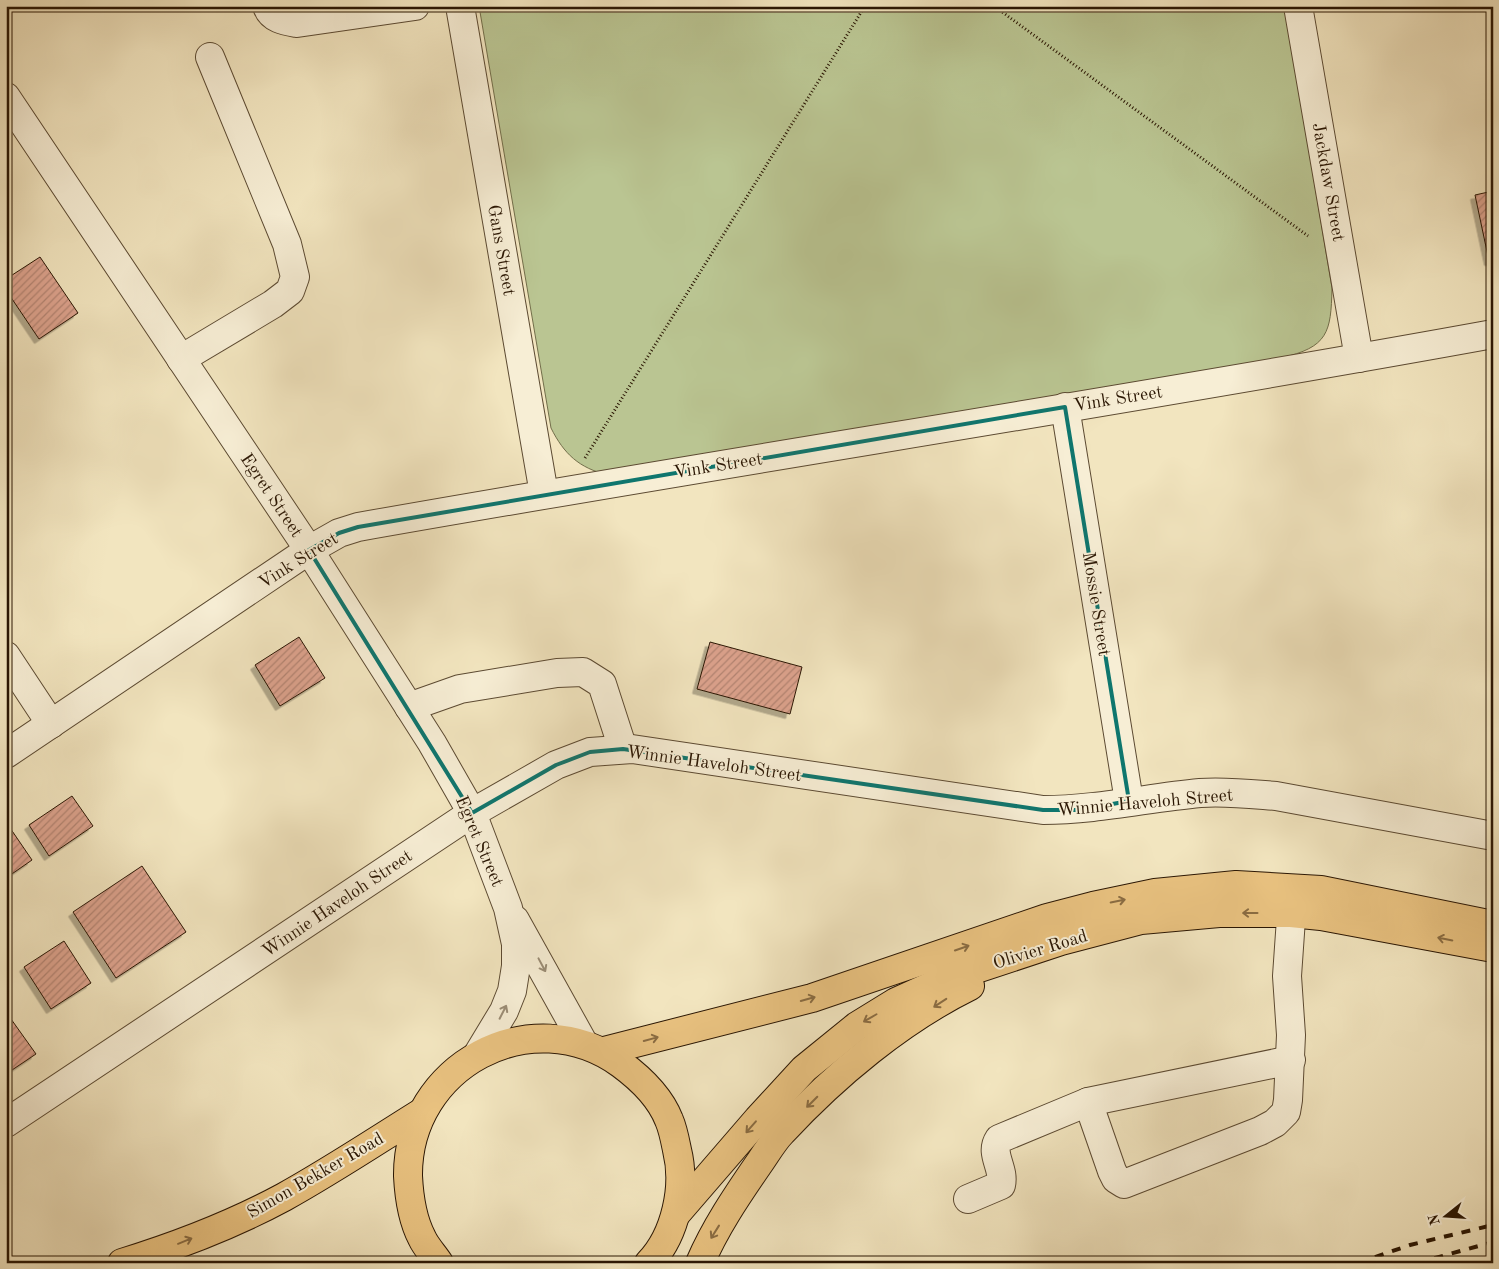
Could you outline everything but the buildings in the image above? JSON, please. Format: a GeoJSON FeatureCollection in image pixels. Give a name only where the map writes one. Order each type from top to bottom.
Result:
{"type":"FeatureCollection","features":[{"type":"Feature","properties":{"kind":"main road","name":"Olivier Road"},"geometry":{"type":"LineString","coordinates":[[594,1048],[812,998],[1047,918],[1155,893],[1218,887],[1292,900],[1321,916],[1493,948]]}},
{"type":"Feature","properties":{"kind":"main road","name":"Olivier Road"},"geometry":{"type":"LineString","coordinates":[[676,1214],[758,1119],[804,1070],[856,1026],[896,1002],[948,978],[1061,941],[1141,920],[1219,913],[1292,900],[1321,890],[1493,925]]}},
{"type":"Feature","properties":{"kind":"main road"},"geometry":{"type":"LineString","coordinates":[[700,1263],[710,1238],[781,1133],[824,1090],[876,1048],[947,998],[1061,941]]}},
{"type":"Feature","properties":{"kind":"main road"},"geometry":{"type":"LineString","coordinates":[[439,1263],[422,1238],[409,1197],[408,1154],[421,1113],[445,1079],[478,1054],[512,1041],[548,1038],[594,1048],[642,1080],[669,1120],[681,1166],[676,1214],[653,1260]]}},
{"type":"Feature","properties":{"kind":"main road","name":"Simon Bekker Road"},"geometry":{"type":"LineString","coordinates":[[122,1263],[152,1254],[236,1220],[284,1197],[421,1113]]}},
{"type":"Feature","properties":{"kind":"street"},"geometry":{"type":"LineString","coordinates":[[267,6],[269,11],[281,21],[296,24],[319,13],[415,6]]}},
{"type":"Feature","properties":{"kind":"street","name":"Gans Street"},"geometry":{"type":"LineString","coordinates":[[460,6],[555,492]]}},
{"type":"Feature","properties":{"kind":"street","name":"Jackdaw Street"},"geometry":{"type":"LineString","coordinates":[[1298,6],[1359,358]]}},
{"type":"Feature","properties":{"kind":"street"},"geometry":{"type":"LineString","coordinates":[[181,359],[273,304],[290,291],[294,277],[287,244],[210,57]]}},
{"type":"Feature","properties":{"kind":"street","name":"Egret Street"},"geometry":{"type":"LineString","coordinates":[[6,97],[309,550],[409,707],[472,813],[508,908]]}},
{"type":"Feature","properties":{"kind":"street","name":"Vink Street"},"geometry":{"type":"LineString","coordinates":[[6,754],[309,550],[358,526],[1493,334]]}},
{"type":"Feature","properties":{"kind":"street","name":"Mossie Street"},"geometry":{"type":"LineString","coordinates":[[1065,407],[1129,801]]}},
{"type":"Feature","properties":{"kind":"street"},"geometry":{"type":"LineString","coordinates":[[6,656],[51,724]]}},
{"type":"Feature","properties":{"kind":"street"},"geometry":{"type":"LineString","coordinates":[[409,707],[460,689],[557,673],[583,672],[602,684],[623,749]]}},
{"type":"Feature","properties":{"kind":"street","name":"Winnie Haveloh Street"},"geometry":{"type":"LineString","coordinates":[[6,1123],[472,813],[556,765],[590,752],[623,749],[1043,810],[1080,810],[1129,801],[1202,793],[1268,796],[1493,836]]}},
{"type":"Feature","properties":{"kind":"street"},"geometry":{"type":"LineString","coordinates":[[1088,1102],[1112,1171],[1116,1179],[1124,1184],[1260,1131],[1275,1123],[1286,1112],[1291,1060],[1287,976],[1292,900]]}},
{"type":"Feature","properties":{"kind":"street"},"geometry":{"type":"LineString","coordinates":[[508,908],[594,1048]]}},
{"type":"Feature","properties":{"kind":"street"},"geometry":{"type":"LineString","coordinates":[[478,1054],[504,1011],[512,991],[516,966],[516,944],[508,908]]}},
{"type":"Feature","properties":{"kind":"street"},"geometry":{"type":"LineString","coordinates":[[968,1199],[1001,1184],[1003,1178],[995,1150],[999,1138],[1088,1102],[1291,1060]]}},
{"type":"Feature","properties":{"kind":"path"},"geometry":{"type":"LineString","coordinates":[[555,492],[865,6]]}},
{"type":"Feature","properties":{"kind":"path"},"geometry":{"type":"LineString","coordinates":[[994,6],[1108,92],[1264,202],[1342,262]]}},
{"type":"Feature","properties":{"kind":"highlighted area"},"geometry":{"type":"Polygon","coordinates":[[[1065,407],[1129,801],[1079,810],[1043,810],[623,749],[590,752],[556,765],[472,813],[309,550],[339,533],[358,527],[566,490],[1065,407]]]}},
{"type":"Feature","properties":{"kind":"green space"},"geometry":{"type":"Polygon","coordinates":[[[479,6],[1285,6],[1332,288],[1328,327],[1318,343],[1309,349],[1281,358],[608,475],[598,472],[574,459],[561,445],[551,428],[479,6]]]}},
{"type":"Feature","properties":{"kind":"railway"},"geometry":{"type":"LineString","coordinates":[[1358,1263],[1410,1245],[1493,1225]]}},
{"type":"Feature","properties":{"kind":"railway"},"geometry":{"type":"LineString","coordinates":[[1417,1263],[1493,1242]]}}]}
